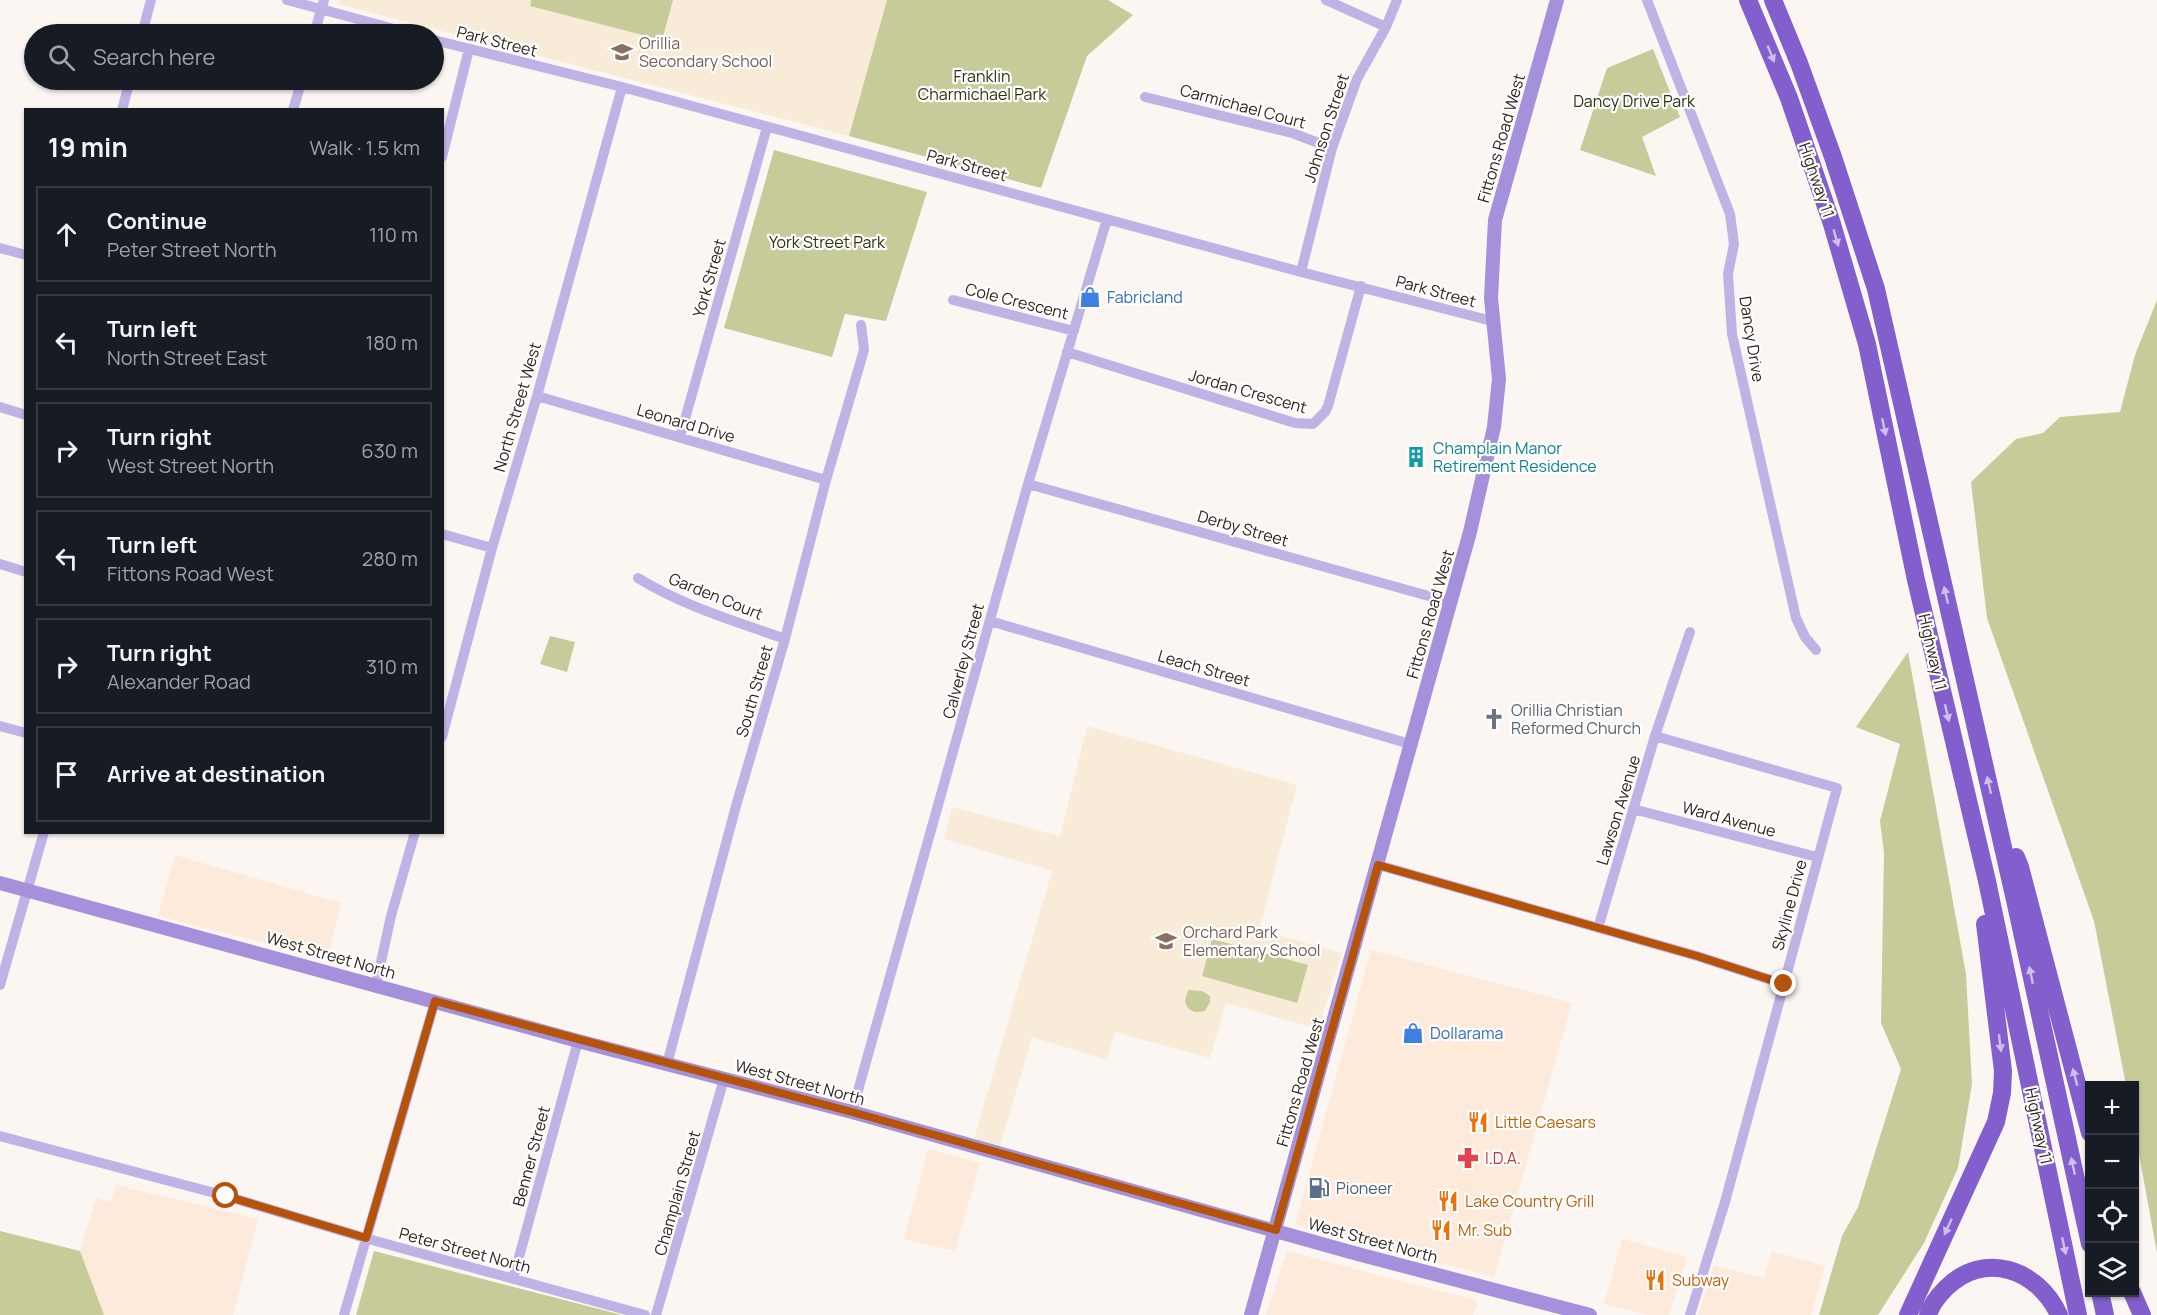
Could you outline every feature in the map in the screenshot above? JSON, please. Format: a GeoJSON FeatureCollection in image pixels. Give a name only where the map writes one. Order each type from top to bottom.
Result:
{"type":"FeatureCollection","features":[{"type":"Feature","properties":{"kind":"highway","name":"Highway 11"},"geometry":{"type":"LineString","coordinates":[[1748,0],[1789,98],[1832,224],[1867,344],[1916,580],[1987,881],[2079,1315]]}},
{"type":"Feature","properties":{"kind":"highway","name":"Highway 11"},"geometry":{"type":"LineString","coordinates":[[1773,0],[1803,73],[1876,289],[2090,1243]]}},
{"type":"Feature","properties":{"kind":"highway"},"geometry":{"type":"LineString","coordinates":[[1997,822],[2020,867],[2085,1114]]}},
{"type":"Feature","properties":{"kind":"highway"},"geometry":{"type":"LineString","coordinates":[[1908,1315],[1996,1122],[2002,1093],[2003,1071],[1983,906],[1987,881]]}},
{"type":"Feature","properties":{"kind":"highway"},"geometry":{"type":"LineString","coordinates":[[1928,1315],[1940,1294],[1954,1280],[1967,1272],[1993,1268],[2010,1270],[2036,1283],[2044,1290],[2059,1315]]}},
{"type":"Feature","properties":{"kind":"highway"},"geometry":{"type":"LineString","coordinates":[[2101,1297],[2105,1315]]}},
{"type":"Feature","properties":{"kind":"highway"},"geometry":{"type":"LineString","coordinates":[[2134,1297],[2142,1315]]}},
{"type":"Feature","properties":{"kind":"main road","name":"Fittons Road West"},"geometry":{"type":"LineString","coordinates":[[1251,1315],[1470,532],[1494,427],[1499,379],[1492,321],[1492,260],[1495,220],[1557,0]]}},
{"type":"Feature","properties":{"kind":"main road","name":"West Street North"},"geometry":{"type":"LineString","coordinates":[[0,883],[578,1041],[852,1112],[1354,1253],[1590,1315]]}},
{"type":"Feature","properties":{"kind":"street"},"geometry":{"type":"LineString","coordinates":[[145,24],[151,0]]}},
{"type":"Feature","properties":{"kind":"street"},"geometry":{"type":"LineString","coordinates":[[287,0],[323,5],[382,24]]}},
{"type":"Feature","properties":{"kind":"street"},"geometry":{"type":"LineString","coordinates":[[1326,0],[1386,27]]}},
{"type":"Feature","properties":{"kind":"street","name":"Johnson Street"},"geometry":{"type":"LineString","coordinates":[[1301,272],[1332,148],[1357,79],[1386,27],[1397,0]]}},
{"type":"Feature","properties":{"kind":"street","name":"Dancy Drive"},"geometry":{"type":"LineString","coordinates":[[1647,0],[1730,214],[1734,244],[1728,274],[1732,334],[1796,618],[1805,636],[1816,650]]}},
{"type":"Feature","properties":{"kind":"street"},"geometry":{"type":"LineString","coordinates":[[317,24],[323,5]]}},
{"type":"Feature","properties":{"kind":"street","name":"Park Street"},"geometry":{"type":"LineString","coordinates":[[444,43],[622,87],[1301,272],[1492,321]]}},
{"type":"Feature","properties":{"kind":"street"},"geometry":{"type":"LineString","coordinates":[[444,148],[469,49]]}},
{"type":"Feature","properties":{"kind":"street","name":"North Street West"},"geometry":{"type":"LineString","coordinates":[[444,729],[492,548],[537,396],[622,87]]}},
{"type":"Feature","properties":{"kind":"street"},"geometry":{"type":"LineString","coordinates":[[123,108],[127,90]]}},
{"type":"Feature","properties":{"kind":"street"},"geometry":{"type":"LineString","coordinates":[[294,108],[299,90]]}},
{"type":"Feature","properties":{"kind":"street","name":"Carmichael Court"},"geometry":{"type":"LineString","coordinates":[[1145,97],[1292,133],[1332,148]]}},
{"type":"Feature","properties":{"kind":"street","name":"York Street"},"geometry":{"type":"LineString","coordinates":[[680,437],[767,127]]}},
{"type":"Feature","properties":{"kind":"street","name":"Calverley Street"},"geometry":{"type":"LineString","coordinates":[[852,1112],[1029,484],[1107,219]]}},
{"type":"Feature","properties":{"kind":"street"},"geometry":{"type":"LineString","coordinates":[[0,248],[24,254]]}},
{"type":"Feature","properties":{"kind":"street","name":"Jordan Crescent"},"geometry":{"type":"LineString","coordinates":[[1067,352],[1295,423],[1312,424],[1328,406],[1361,286]]}},
{"type":"Feature","properties":{"kind":"street","name":"Cole Crescent"},"geometry":{"type":"LineString","coordinates":[[953,300],[1074,331]]}},
{"type":"Feature","properties":{"kind":"street","name":"South Street"},"geometry":{"type":"LineString","coordinates":[[667,1064],[736,806],[785,639],[826,480],[864,350],[861,325]]}},
{"type":"Feature","properties":{"kind":"street","name":"Leonard Drive"},"geometry":{"type":"LineString","coordinates":[[537,396],[826,480]]}},
{"type":"Feature","properties":{"kind":"street"},"geometry":{"type":"LineString","coordinates":[[0,407],[24,414]]}},
{"type":"Feature","properties":{"kind":"street","name":"Derby Street"},"geometry":{"type":"LineString","coordinates":[[1029,484],[1450,602]]}},
{"type":"Feature","properties":{"kind":"street"},"geometry":{"type":"LineString","coordinates":[[444,535],[492,548]]}},
{"type":"Feature","properties":{"kind":"street"},"geometry":{"type":"LineString","coordinates":[[0,564],[24,571]]}},
{"type":"Feature","properties":{"kind":"street","name":"Garden Court"},"geometry":{"type":"LineString","coordinates":[[638,578],[712,614],[785,639]]}},
{"type":"Feature","properties":{"kind":"street","name":"Leach Street"},"geometry":{"type":"LineString","coordinates":[[990,621],[1410,744]]}},
{"type":"Feature","properties":{"kind":"street","name":"Lawson Avenue"},"geometry":{"type":"LineString","coordinates":[[1598,928],[1655,736],[1690,632]]}},
{"type":"Feature","properties":{"kind":"street"},"geometry":{"type":"LineString","coordinates":[[0,726],[24,732]]}},
{"type":"Feature","properties":{"kind":"street","name":"Skyline Drive"},"geometry":{"type":"LineString","coordinates":[[1655,736],[1837,788],[1725,1202],[1690,1315]]}},
{"type":"Feature","properties":{"kind":"street","name":"Ward Avenue"},"geometry":{"type":"LineString","coordinates":[[1633,809],[1817,857]]}},
{"type":"Feature","properties":{"kind":"street"},"geometry":{"type":"LineString","coordinates":[[0,985],[43,834]]}},
{"type":"Feature","properties":{"kind":"street"},"geometry":{"type":"LineString","coordinates":[[376,985],[391,916],[414,834]]}},
{"type":"Feature","properties":{"kind":"street"},"geometry":{"type":"LineString","coordinates":[[1378,865],[1697,956],[1784,984]]}},
{"type":"Feature","properties":{"kind":"street"},"geometry":{"type":"LineString","coordinates":[[344,1315],[435,1001]]}},
{"type":"Feature","properties":{"kind":"street","name":"Benner Street"},"geometry":{"type":"LineString","coordinates":[[513,1279],[578,1041]]}},
{"type":"Feature","properties":{"kind":"street","name":"Champlain Street"},"geometry":{"type":"LineString","coordinates":[[656,1315],[724,1079]]}},
{"type":"Feature","properties":{"kind":"street","name":"Peter Street North"},"geometry":{"type":"LineString","coordinates":[[0,1136],[226,1196],[366,1238],[645,1315]]}},
{"type":"Feature","properties":{"kind":"shaded area"},"geometry":{"type":"Polygon","coordinates":[[[340,0],[887,0],[849,136],[444,31],[444,24],[415,24],[338,4],[340,0]]]}},
{"type":"Feature","properties":{"kind":"shaded area","name":"Orchard Park Elementary School"},"geometry":{"type":"Polygon","coordinates":[[[1087,726],[1297,785],[1259,930],[1342,953],[1318,1029],[1226,1003],[1210,1058],[1115,1032],[1107,1060],[1032,1037],[1000,1146],[974,1139],[1052,871],[944,839],[952,807],[1060,836],[1087,726]]]}},
{"type":"Feature","properties":{"kind":"shaded area"},"geometry":{"type":"Polygon","coordinates":[[[175,855],[341,903],[328,959],[158,916],[175,855]]]}},
{"type":"Feature","properties":{"kind":"shaded area"},"geometry":{"type":"Polygon","coordinates":[[[1371,950],[1572,1003],[1494,1277],[1295,1225],[1371,950]]]}},
{"type":"Feature","properties":{"kind":"shaded area"},"geometry":{"type":"Polygon","coordinates":[[[928,1149],[980,1163],[955,1251],[904,1239],[928,1149]]]}},
{"type":"Feature","properties":{"kind":"shaded area"},"geometry":{"type":"Polygon","coordinates":[[[116,1185],[258,1219],[233,1315],[104,1315],[80,1251],[96,1198],[111,1202],[116,1185]]]}},
{"type":"Feature","properties":{"kind":"shaded area"},"geometry":{"type":"Polygon","coordinates":[[[1622,1239],[1687,1257],[1669,1315],[1647,1315],[1604,1304],[1622,1239]]]}},
{"type":"Feature","properties":{"kind":"shaded area"},"geometry":{"type":"Polygon","coordinates":[[[1287,1251],[1478,1301],[1473,1315],[1266,1315],[1287,1251]]]}},
{"type":"Feature","properties":{"kind":"shaded area"},"geometry":{"type":"Polygon","coordinates":[[[1772,1251],[1825,1266],[1811,1315],[1698,1315],[1714,1265],[1764,1278],[1772,1251]]]}},
{"type":"Feature","properties":{"kind":"green space"},"geometry":{"type":"Polygon","coordinates":[[[531,0],[673,0],[662,40],[530,6],[531,0]]]}},
{"type":"Feature","properties":{"kind":"green space","name":"Franklin Charmichael Park"},"geometry":{"type":"Polygon","coordinates":[[[887,0],[1108,0],[1133,15],[1087,56],[1041,188],[849,136],[887,0]]]}},
{"type":"Feature","properties":{"kind":"green space","name":"Dancy Drive Park"},"geometry":{"type":"Polygon","coordinates":[[[1653,49],[1680,117],[1642,137],[1656,176],[1580,150],[1607,68],[1653,49]]]}},
{"type":"Feature","properties":{"kind":"green space","name":"York Street Park"},"geometry":{"type":"Polygon","coordinates":[[[774,150],[927,192],[886,321],[845,314],[832,357],[724,328],[774,150]]]}},
{"type":"Feature","properties":{"kind":"green space"},"geometry":{"type":"Polygon","coordinates":[[[2157,300],[2157,1253],[2139,1154],[2139,1081],[2125,1081],[2094,921],[1987,618],[1971,482],[2016,439],[2043,433],[2060,417],[2120,412],[2135,355],[2157,300]]]}},
{"type":"Feature","properties":{"kind":"green space"},"geometry":{"type":"Polygon","coordinates":[[[550,636],[575,642],[567,672],[540,664],[550,636]]]}},
{"type":"Feature","properties":{"kind":"green space"},"geometry":{"type":"Polygon","coordinates":[[[1908,652],[1966,974],[1972,1084],[1958,1168],[1924,1243],[1878,1315],[1819,1315],[1842,1236],[1858,1207],[1901,1069],[1881,1023],[1884,853],[1880,821],[1900,744],[1856,727],[1908,652]]]}},
{"type":"Feature","properties":{"kind":"green space"},"geometry":{"type":"Polygon","coordinates":[[[1212,939],[1308,965],[1297,1003],[1202,976],[1212,939]]]}},
{"type":"Feature","properties":{"kind":"green space"},"geometry":{"type":"Polygon","coordinates":[[[1188,990],[1202,991],[1210,996],[1210,1002],[1205,1011],[1195,1012],[1188,1007],[1185,1001],[1188,990]]]}},
{"type":"Feature","properties":{"kind":"green space"},"geometry":{"type":"Polygon","coordinates":[[[0,1231],[80,1251],[104,1315],[0,1315],[0,1231]]]}},
{"type":"Feature","properties":{"kind":"green space"},"geometry":{"type":"Polygon","coordinates":[[[374,1251],[622,1315],[356,1315],[374,1251]]]}},
{"type":"Feature","properties":{"kind":"place","name":"Orillia Secondary School"},"geometry":{"type":"Point","coordinates":[622,52]}},
{"type":"Feature","properties":{"kind":"place","name":"Fabricland"},"geometry":{"type":"Point","coordinates":[1090,297]}},
{"type":"Feature","properties":{"kind":"place","name":"Champlain Manor Retirement Residence"},"geometry":{"type":"Point","coordinates":[1416,457]}},
{"type":"Feature","properties":{"kind":"place","name":"Orillia Christian Reformed Church"},"geometry":{"type":"Point","coordinates":[1494,719]}},
{"type":"Feature","properties":{"kind":"place","name":"Orchard Park Elementary School"},"geometry":{"type":"Point","coordinates":[1166,941]}},
{"type":"Feature","properties":{"kind":"place","name":"Dollarama"},"geometry":{"type":"Point","coordinates":[1413,1033]}},
{"type":"Feature","properties":{"kind":"place","name":"Little Caesars"},"geometry":{"type":"Point","coordinates":[1478,1122]}},
{"type":"Feature","properties":{"kind":"place","name":"I.D.A."},"geometry":{"type":"Point","coordinates":[1468,1158]}},
{"type":"Feature","properties":{"kind":"place","name":"Pioneer"},"geometry":{"type":"Point","coordinates":[1319,1188]}},
{"type":"Feature","properties":{"kind":"place","name":"Lake Country Grill"},"geometry":{"type":"Point","coordinates":[1448,1201]}},
{"type":"Feature","properties":{"kind":"place","name":"Mr. Sub"},"geometry":{"type":"Point","coordinates":[1441,1230]}},
{"type":"Feature","properties":{"kind":"place","name":"Subway"},"geometry":{"type":"Point","coordinates":[1655,1280]}},
{"type":"Feature","properties":{"kind":"route"},"geometry":{"type":"LineString","coordinates":[[226,1196],[366,1238],[435,1001],[852,1112],[1276,1230],[1378,865],[1697,956],[1784,984]]}}]}
